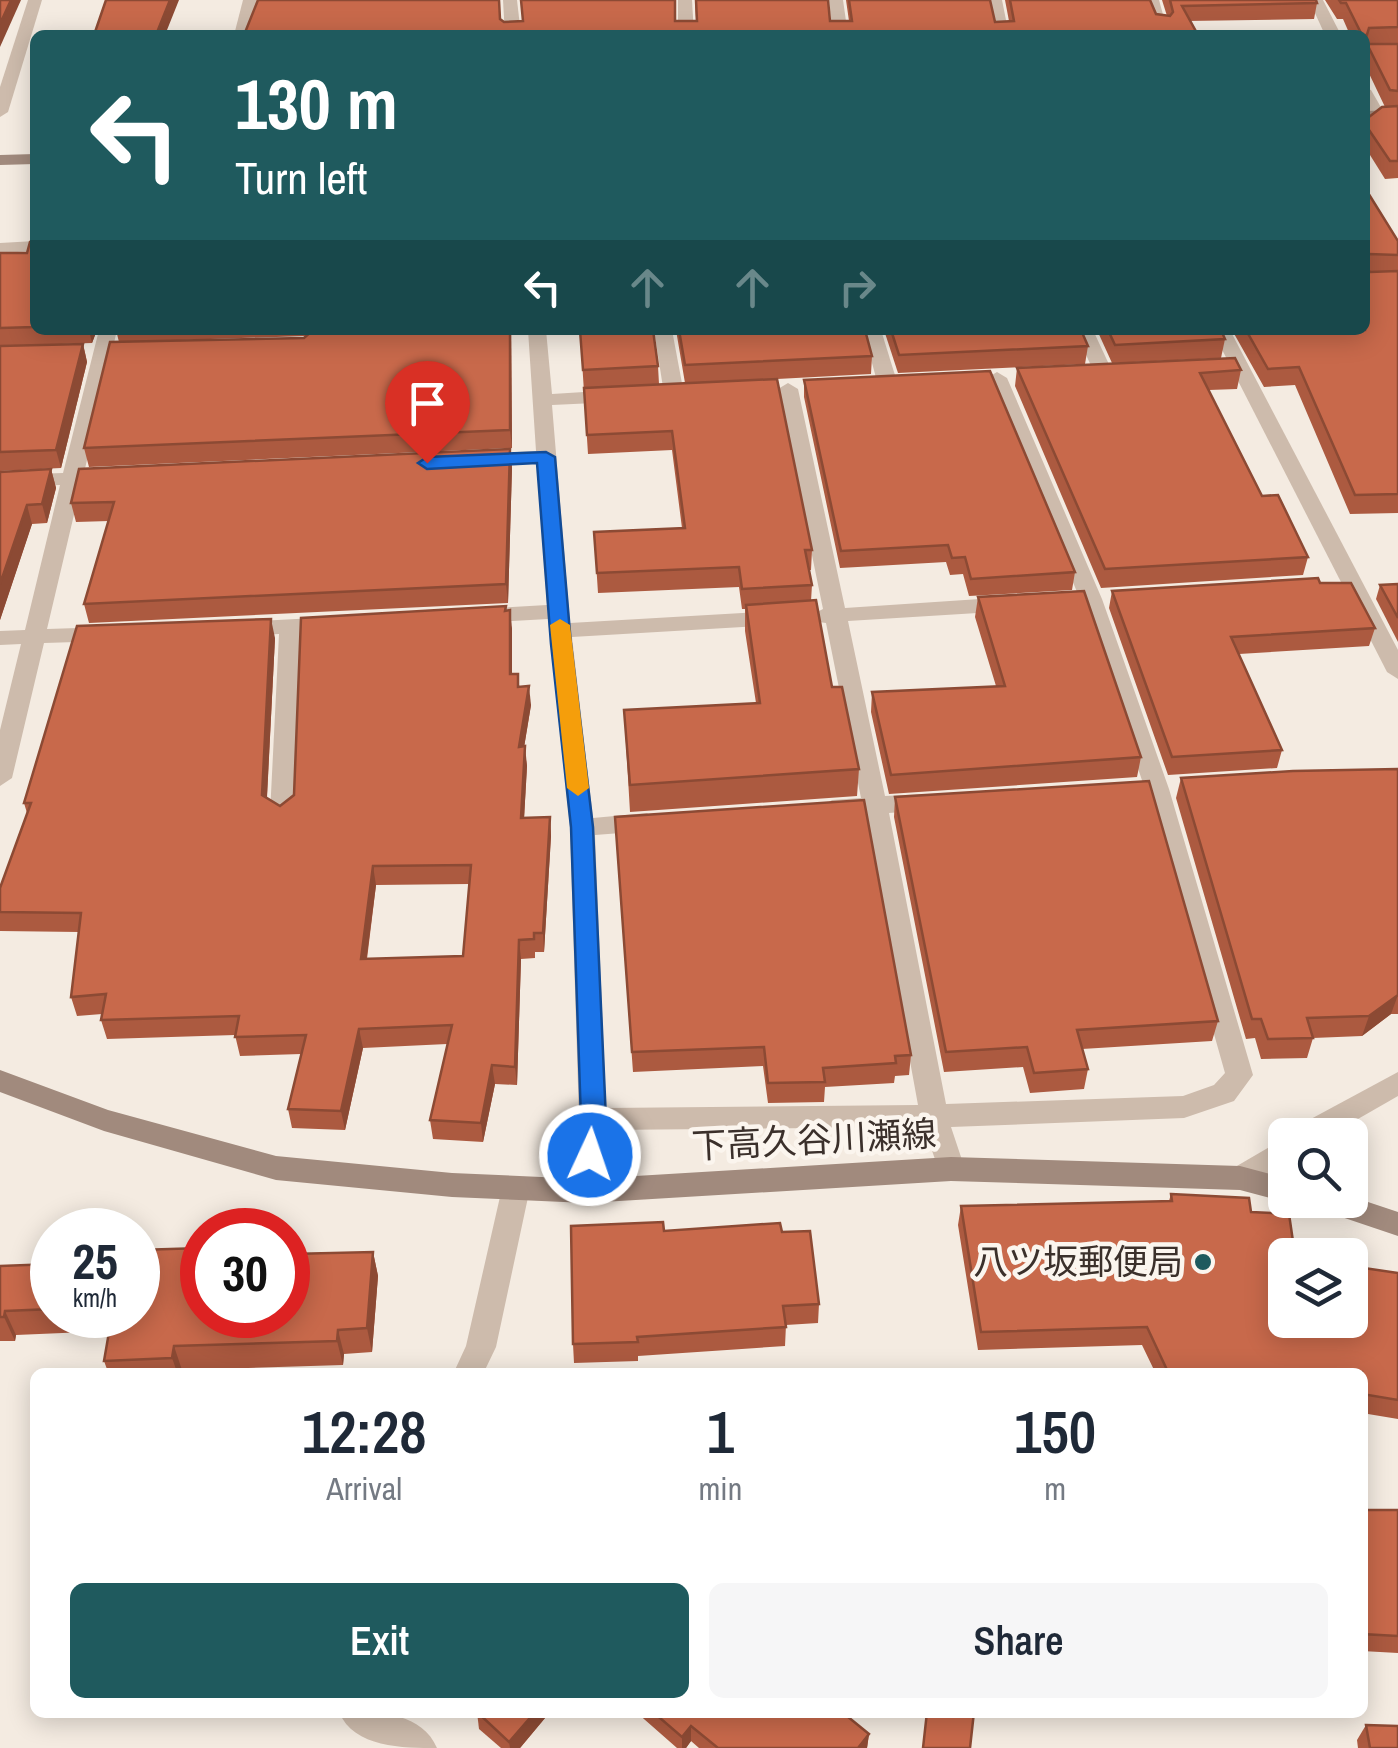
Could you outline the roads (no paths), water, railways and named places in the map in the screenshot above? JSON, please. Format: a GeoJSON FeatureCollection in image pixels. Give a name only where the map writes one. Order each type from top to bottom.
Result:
{"type":"FeatureCollection","features":[{"type":"Feature","properties":{"kind":"main road"},"geometry":{"type":"LineString","coordinates":[[1371,116],[1398,115]]}},
{"type":"Feature","properties":{"kind":"main road"},"geometry":{"type":"LineString","coordinates":[[0,160],[30,159]]}},
{"type":"Feature","properties":{"kind":"main road","name":"下高久谷川瀬線"},"geometry":{"type":"LineString","coordinates":[[0,1081],[104,1120],[276,1168],[516,1188],[586,1191],[951,1169],[1240,1178],[1268,1185]]}},
{"type":"Feature","properties":{"kind":"main road"},"geometry":{"type":"LineString","coordinates":[[1368,1214],[1398,1224]]}},
{"type":"Feature","properties":{"kind":"street"},"geometry":{"type":"LineString","coordinates":[[0,112],[26,50],[35,0]]}},
{"type":"Feature","properties":{"kind":"street"},"geometry":{"type":"LineString","coordinates":[[243,30],[250,0]]}},
{"type":"Feature","properties":{"kind":"street"},"geometry":{"type":"LineString","coordinates":[[510,0],[512,30]]}},
{"type":"Feature","properties":{"kind":"street"},"geometry":{"type":"LineString","coordinates":[[685,0],[686,30]]}},
{"type":"Feature","properties":{"kind":"street"},"geometry":{"type":"LineString","coordinates":[[836,0],[839,30]]}},
{"type":"Feature","properties":{"kind":"street"},"geometry":{"type":"LineString","coordinates":[[996,0],[1000,30]]}},
{"type":"Feature","properties":{"kind":"street"},"geometry":{"type":"LineString","coordinates":[[1152,0],[1162,26]]}},
{"type":"Feature","properties":{"kind":"street"},"geometry":{"type":"LineString","coordinates":[[1316,0],[1331,30]]}},
{"type":"Feature","properties":{"kind":"street"},"geometry":{"type":"LineString","coordinates":[[0,248],[30,246]]}},
{"type":"Feature","properties":{"kind":"street"},"geometry":{"type":"LineString","coordinates":[[536,335],[559,621],[582,827],[593,1120],[586,1191]]}},
{"type":"Feature","properties":{"kind":"street"},"geometry":{"type":"LineString","coordinates":[[541,400],[664,394],[663,335]]}},
{"type":"Feature","properties":{"kind":"street"},"geometry":{"type":"LineString","coordinates":[[874,335],[889,385]]}},
{"type":"Feature","properties":{"kind":"street"},"geometry":{"type":"LineString","coordinates":[[1086,335],[1104,373]]}},
{"type":"Feature","properties":{"kind":"street"},"geometry":{"type":"LineString","coordinates":[[1223,335],[1230,366],[1345,583],[1398,672]]}},
{"type":"Feature","properties":{"kind":"street"},"geometry":{"type":"LineString","coordinates":[[0,778],[104,346]]}},
{"type":"Feature","properties":{"kind":"street"},"geometry":{"type":"LineString","coordinates":[[593,1120],[934,1116],[1184,1107],[1224,1092],[1239,1075],[1157,789],[1090,599],[997,378]]}},
{"type":"Feature","properties":{"kind":"street"},"geometry":{"type":"LineString","coordinates":[[787,389],[934,1116],[951,1169]]}},
{"type":"Feature","properties":{"kind":"street"},"geometry":{"type":"LineString","coordinates":[[466,461],[546,457]]}},
{"type":"Feature","properties":{"kind":"street"},"geometry":{"type":"LineString","coordinates":[[0,482],[131,477]]}},
{"type":"Feature","properties":{"kind":"street"},"geometry":{"type":"LineString","coordinates":[[462,617],[559,621],[834,615],[1032,603]]}},
{"type":"Feature","properties":{"kind":"street"},"geometry":{"type":"LineString","coordinates":[[211,630],[367,622]]}},
{"type":"Feature","properties":{"kind":"street"},"geometry":{"type":"LineString","coordinates":[[282,814],[290,627]]}},
{"type":"Feature","properties":{"kind":"street"},"geometry":{"type":"LineString","coordinates":[[0,638],[132,633]]}},
{"type":"Feature","properties":{"kind":"street"},"geometry":{"type":"LineString","coordinates":[[816,809],[950,801]]}},
{"type":"Feature","properties":{"kind":"street"},"geometry":{"type":"LineString","coordinates":[[582,827],[680,820]]}},
{"type":"Feature","properties":{"kind":"street"},"geometry":{"type":"LineString","coordinates":[[1336,1118],[1398,1083]]}},
{"type":"Feature","properties":{"kind":"street"},"geometry":{"type":"LineString","coordinates":[[1240,1178],[1268,1160]]}},
{"type":"Feature","properties":{"kind":"street"},"geometry":{"type":"LineString","coordinates":[[471,1368],[481,1347],[516,1188]]}},
{"type":"Feature","properties":{"kind":"street"},"geometry":{"type":"LineString","coordinates":[[366,1718],[419,1748]]}},
{"type":"Feature","properties":{"kind":"place","name":"八ツ坂郵便局"},"geometry":{"type":"Point","coordinates":[1203,1262]}}]}
